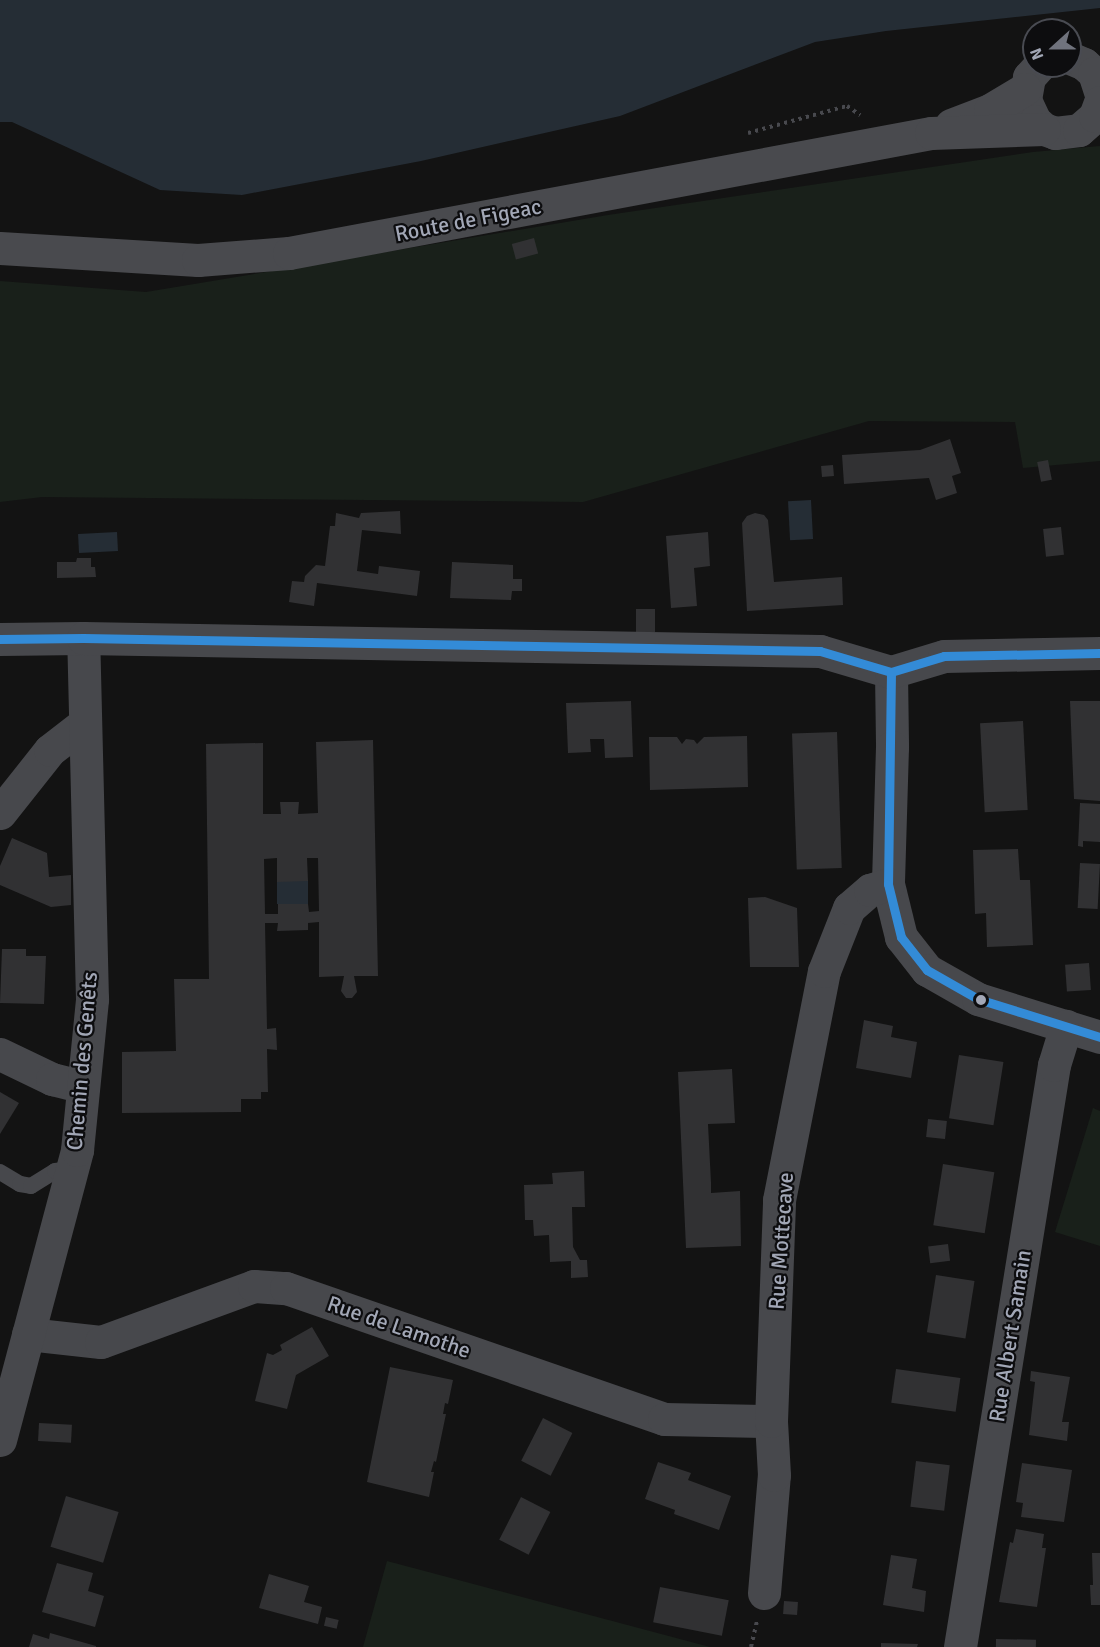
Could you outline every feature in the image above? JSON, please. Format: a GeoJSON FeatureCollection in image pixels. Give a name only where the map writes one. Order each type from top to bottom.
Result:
{"type":"FeatureCollection","features":[{"type":"Feature","properties":{"kind":"main road"},"geometry":{"type":"LineString","coordinates":[[1082,61],[1094,73],[1100,90]]}},
{"type":"Feature","properties":{"kind":"main road"},"geometry":{"type":"LineString","coordinates":[[1032,78],[1028,112],[1044,129]]}},
{"type":"Feature","properties":{"kind":"main road","name":"Route de Figeac"},"geometry":{"type":"LineString","coordinates":[[931,133],[990,110],[1032,78]]}},
{"type":"Feature","properties":{"kind":"main road","name":"Route de Figeac"},"geometry":{"type":"LineString","coordinates":[[0,248],[198,260],[289,253],[931,133],[1044,129],[1067,134],[1096,117]]}},
{"type":"Feature","properties":{"kind":"street"},"geometry":{"type":"LineString","coordinates":[[0,639],[83,638],[820,651],[891,672],[944,656],[1100,653]]}},
{"type":"Feature","properties":{"kind":"street","name":"Chemin des Genêts"},"geometry":{"type":"LineString","coordinates":[[0,1440],[77,1150],[92,999],[83,638]]}},
{"type":"Feature","properties":{"kind":"street"},"geometry":{"type":"LineString","coordinates":[[891,672],[892,747],[888,884],[901,937],[927,970],[978,999],[1100,1037]]}},
{"type":"Feature","properties":{"kind":"street"},"geometry":{"type":"LineString","coordinates":[[0,813],[50,750],[85,723]]}},
{"type":"Feature","properties":{"kind":"street","name":"Rue Mottecave"},"geometry":{"type":"LineString","coordinates":[[764,1593],[774,1475],[771,1421],[779,1200],[824,971],[849,908],[870,891],[888,884]]}},
{"type":"Feature","properties":{"kind":"street","name":"Rue Albert Samain"},"geometry":{"type":"LineString","coordinates":[[960,1647],[1054,1065],[1066,1026]]}},
{"type":"Feature","properties":{"kind":"street"},"geometry":{"type":"LineString","coordinates":[[0,1054],[52,1079],[83,1087]]}},
{"type":"Feature","properties":{"kind":"street","name":"Rue de Lamothe"},"geometry":{"type":"LineString","coordinates":[[28,1334],[101,1342],[254,1286],[286,1288],[664,1419],[771,1421]]}},
{"type":"Feature","properties":{"kind":"lane"},"geometry":{"type":"LineString","coordinates":[[0,1172],[20,1184],[31,1186],[55,1171],[72,1169]]}},
{"type":"Feature","properties":{"kind":"shaded area"},"geometry":{"type":"Polygon","coordinates":[[[0,0],[1100,0],[1100,8],[886,31],[815,42],[620,116],[421,161],[242,195],[160,190],[12,122],[0,122],[0,0]]]}},
{"type":"Feature","properties":{"kind":"shaded area"},"geometry":{"type":"Polygon","coordinates":[[[1100,146],[1100,461],[1023,468],[1015,422],[869,421],[583,502],[42,497],[0,502],[0,281],[146,292],[608,215],[1033,152],[1100,146]]]}},
{"type":"Feature","properties":{"kind":"shaded area"},"geometry":{"type":"Polygon","coordinates":[[[811,500],[813,539],[790,540],[788,501],[811,500]]]}},
{"type":"Feature","properties":{"kind":"shaded area"},"geometry":{"type":"Polygon","coordinates":[[[117,532],[118,551],[79,553],[78,534],[117,532]]]}},
{"type":"Feature","properties":{"kind":"shaded area"},"geometry":{"type":"Polygon","coordinates":[[[277,881],[308,881],[308,904],[277,904],[277,881]]]}},
{"type":"Feature","properties":{"kind":"shaded area"},"geometry":{"type":"Polygon","coordinates":[[[1093,1108],[1100,1111],[1100,1246],[1055,1232],[1093,1108]]]}},
{"type":"Feature","properties":{"kind":"shaded area"},"geometry":{"type":"Polygon","coordinates":[[[387,1561],[710,1647],[363,1647],[387,1561]]]}},
{"type":"Feature","properties":{"kind":"building"},"geometry":{"type":"Polygon","coordinates":[[[534,238],[538,253],[516,259],[512,244],[534,238]]]}},
{"type":"Feature","properties":{"kind":"building"},"geometry":{"type":"Polygon","coordinates":[[[950,439],[961,473],[952,476],[957,493],[936,500],[929,478],[844,484],[842,455],[920,450],[950,439]]]}},
{"type":"Feature","properties":{"kind":"building"},"geometry":{"type":"Polygon","coordinates":[[[1048,460],[1052,480],[1041,482],[1037,462],[1048,460]]]}},
{"type":"Feature","properties":{"kind":"building"},"geometry":{"type":"Polygon","coordinates":[[[833,465],[834,476],[822,477],[821,466],[833,465]]]}},
{"type":"Feature","properties":{"kind":"building"},"geometry":{"type":"Polygon","coordinates":[[[400,511],[401,534],[362,530],[357,571],[378,574],[379,566],[420,571],[417,596],[317,583],[314,606],[289,602],[292,581],[304,582],[305,576],[316,565],[325,566],[330,526],[335,526],[336,513],[359,518],[361,513],[400,511]]]}},
{"type":"Feature","properties":{"kind":"building"},"geometry":{"type":"Polygon","coordinates":[[[755,513],[764,515],[768,520],[774,582],[842,577],[843,605],[747,611],[742,523],[747,516],[755,513]]]}},
{"type":"Feature","properties":{"kind":"building"},"geometry":{"type":"Polygon","coordinates":[[[1061,527],[1064,555],[1046,557],[1043,529],[1061,527]]]}},
{"type":"Feature","properties":{"kind":"building"},"geometry":{"type":"Polygon","coordinates":[[[708,532],[710,566],[694,568],[697,606],[671,608],[666,536],[708,532]]]}},
{"type":"Feature","properties":{"kind":"building"},"geometry":{"type":"Polygon","coordinates":[[[77,558],[91,558],[91,567],[95,567],[96,577],[57,578],[57,562],[76,562],[77,558]]]}},
{"type":"Feature","properties":{"kind":"building"},"geometry":{"type":"Polygon","coordinates":[[[452,562],[513,565],[513,579],[522,579],[522,591],[512,591],[511,600],[450,598],[452,562]]]}},
{"type":"Feature","properties":{"kind":"building"},"geometry":{"type":"Polygon","coordinates":[[[636,609],[655,609],[655,632],[636,632],[636,609]]]}},
{"type":"Feature","properties":{"kind":"building"},"geometry":{"type":"Polygon","coordinates":[[[631,701],[633,757],[605,758],[604,739],[590,739],[591,752],[568,753],[566,703],[631,701]]]}},
{"type":"Feature","properties":{"kind":"building"},"geometry":{"type":"Polygon","coordinates":[[[1070,701],[1100,701],[1100,801],[1074,799],[1070,701]]]}},
{"type":"Feature","properties":{"kind":"building"},"geometry":{"type":"Polygon","coordinates":[[[1023,721],[1028,810],[985,812],[980,723],[1023,721]]]}},
{"type":"Feature","properties":{"kind":"building"},"geometry":{"type":"Polygon","coordinates":[[[837,732],[842,868],[797,869],[792,734],[837,732]]]}},
{"type":"Feature","properties":{"kind":"building"},"geometry":{"type":"Polygon","coordinates":[[[747,736],[748,787],[650,790],[649,737],[677,737],[682,744],[686,739],[694,740],[697,744],[704,737],[747,736]]]}},
{"type":"Feature","properties":{"kind":"building"},"geometry":{"type":"Polygon","coordinates":[[[373,740],[378,976],[354,976],[357,992],[352,998],[346,998],[341,991],[344,976],[319,977],[319,922],[308,923],[308,930],[277,931],[278,923],[265,923],[267,1029],[276,1028],[277,1050],[267,1049],[268,1092],[261,1092],[261,1099],[241,1099],[241,1112],[122,1113],[122,1052],[176,1051],[174,979],[209,979],[206,744],[263,743],[263,814],[281,814],[280,802],[299,802],[298,814],[318,813],[316,742],[373,740]],[[277,858],[264,859],[265,914],[278,914],[278,904],[308,904],[309,912],[319,911],[318,858],[307,858],[308,881],[277,882],[277,858]]]}},
{"type":"Feature","properties":{"kind":"building"},"geometry":{"type":"Polygon","coordinates":[[[1080,803],[1100,804],[1100,842],[1083,841],[1083,847],[1078,846],[1080,803]]]}},
{"type":"Feature","properties":{"kind":"building"},"geometry":{"type":"Polygon","coordinates":[[[12,838],[47,853],[49,877],[71,875],[71,905],[51,907],[0,885],[0,866],[12,838]]]}},
{"type":"Feature","properties":{"kind":"building"},"geometry":{"type":"Polygon","coordinates":[[[1018,849],[1020,880],[1030,880],[1033,945],[987,947],[986,913],[975,914],[973,850],[1018,849]]]}},
{"type":"Feature","properties":{"kind":"building"},"geometry":{"type":"Polygon","coordinates":[[[1080,863],[1100,864],[1098,909],[1078,908],[1080,863]]]}},
{"type":"Feature","properties":{"kind":"building"},"geometry":{"type":"Polygon","coordinates":[[[765,897],[797,908],[799,967],[750,967],[748,898],[765,897]]]}},
{"type":"Feature","properties":{"kind":"building"},"geometry":{"type":"Polygon","coordinates":[[[2,949],[26,949],[26,956],[46,956],[44,1004],[0,1003],[2,949]]]}},
{"type":"Feature","properties":{"kind":"building"},"geometry":{"type":"Polygon","coordinates":[[[1089,963],[1091,990],[1067,992],[1065,965],[1089,963]]]}},
{"type":"Feature","properties":{"kind":"building"},"geometry":{"type":"Polygon","coordinates":[[[864,1020],[893,1026],[891,1037],[917,1042],[911,1078],[856,1068],[864,1020]]]}},
{"type":"Feature","properties":{"kind":"building"},"geometry":{"type":"Polygon","coordinates":[[[959,1055],[1003,1062],[993,1125],[949,1118],[959,1055]]]}},
{"type":"Feature","properties":{"kind":"building"},"geometry":{"type":"Polygon","coordinates":[[[732,1069],[735,1123],[708,1124],[711,1193],[740,1191],[741,1246],[686,1248],[678,1072],[732,1069]]]}},
{"type":"Feature","properties":{"kind":"building"},"geometry":{"type":"Polygon","coordinates":[[[0,1092],[19,1103],[0,1134],[0,1092]]]}},
{"type":"Feature","properties":{"kind":"building"},"geometry":{"type":"Polygon","coordinates":[[[928,1119],[947,1121],[945,1139],[926,1137],[928,1119]]]}},
{"type":"Feature","properties":{"kind":"building"},"geometry":{"type":"Polygon","coordinates":[[[943,1164],[994,1172],[985,1233],[933,1225],[943,1164]]]}},
{"type":"Feature","properties":{"kind":"building"},"geometry":{"type":"Polygon","coordinates":[[[584,1171],[585,1207],[572,1207],[573,1247],[580,1260],[587,1260],[588,1277],[571,1278],[571,1261],[550,1262],[549,1235],[534,1236],[533,1220],[525,1220],[524,1185],[553,1184],[552,1173],[584,1171]]]}},
{"type":"Feature","properties":{"kind":"building"},"geometry":{"type":"Polygon","coordinates":[[[948,1244],[950,1261],[930,1263],[928,1246],[948,1244]]]}},
{"type":"Feature","properties":{"kind":"building"},"geometry":{"type":"Polygon","coordinates":[[[936,1275],[975,1281],[965,1338],[927,1332],[936,1275]]]}},
{"type":"Feature","properties":{"kind":"building"},"geometry":{"type":"Polygon","coordinates":[[[312,1327],[329,1356],[296,1375],[287,1409],[255,1401],[267,1353],[273,1355],[282,1350],[280,1345],[312,1327]]]}},
{"type":"Feature","properties":{"kind":"building"},"geometry":{"type":"Polygon","coordinates":[[[390,1367],[453,1380],[448,1404],[445,1403],[443,1414],[446,1414],[436,1462],[434,1461],[431,1472],[434,1472],[429,1497],[367,1482],[390,1367]]]}},
{"type":"Feature","properties":{"kind":"building"},"geometry":{"type":"Polygon","coordinates":[[[896,1369],[960,1378],[956,1412],[891,1403],[896,1369]]]}},
{"type":"Feature","properties":{"kind":"building"},"geometry":{"type":"Polygon","coordinates":[[[1031,1371],[1070,1377],[1062,1422],[1069,1422],[1067,1441],[1029,1435],[1035,1382],[1030,1381],[1031,1371]]]}},
{"type":"Feature","properties":{"kind":"building"},"geometry":{"type":"Polygon","coordinates":[[[543,1418],[572,1433],[551,1476],[521,1461],[543,1418]]]}},
{"type":"Feature","properties":{"kind":"building"},"geometry":{"type":"Polygon","coordinates":[[[39,1423],[72,1425],[71,1443],[38,1441],[39,1423]]]}},
{"type":"Feature","properties":{"kind":"building"},"geometry":{"type":"Polygon","coordinates":[[[916,1461],[950,1465],[944,1511],[910,1507],[916,1461]]]}},
{"type":"Feature","properties":{"kind":"building"},"geometry":{"type":"Polygon","coordinates":[[[658,1462],[691,1473],[688,1480],[731,1496],[719,1530],[674,1514],[675,1510],[645,1499],[658,1462]]]}},
{"type":"Feature","properties":{"kind":"building"},"geometry":{"type":"Polygon","coordinates":[[[1022,1463],[1072,1470],[1064,1522],[1021,1517],[1023,1503],[1016,1502],[1022,1463]]]}},
{"type":"Feature","properties":{"kind":"building"},"geometry":{"type":"Polygon","coordinates":[[[66,1496],[119,1512],[103,1563],[51,1547],[66,1496]]]}},
{"type":"Feature","properties":{"kind":"building"},"geometry":{"type":"Polygon","coordinates":[[[521,1497],[550,1512],[529,1555],[499,1540],[521,1497]]]}},
{"type":"Feature","properties":{"kind":"building"},"geometry":{"type":"Polygon","coordinates":[[[1016,1529],[1044,1534],[1042,1548],[1046,1548],[1037,1607],[999,1602],[1010,1542],[1013,1543],[1016,1529]]]}},
{"type":"Feature","properties":{"kind":"building"},"geometry":{"type":"Polygon","coordinates":[[[1092,1553],[1100,1553],[1100,1605],[1091,1605],[1092,1553]]]}},
{"type":"Feature","properties":{"kind":"building"},"geometry":{"type":"Polygon","coordinates":[[[891,1555],[917,1559],[912,1588],[926,1591],[924,1612],[883,1605],[891,1555]]]}},
{"type":"Feature","properties":{"kind":"building"},"geometry":{"type":"Polygon","coordinates":[[[57,1563],[93,1573],[88,1591],[104,1596],[95,1627],[42,1612],[57,1563]]]}},
{"type":"Feature","properties":{"kind":"building"},"geometry":{"type":"Polygon","coordinates":[[[269,1574],[309,1586],[304,1602],[322,1607],[318,1624],[259,1608],[269,1574]]]}},
{"type":"Feature","properties":{"kind":"building"},"geometry":{"type":"Polygon","coordinates":[[[660,1587],[729,1600],[722,1636],[653,1622],[660,1587]]]}},
{"type":"Feature","properties":{"kind":"building"},"geometry":{"type":"Polygon","coordinates":[[[784,1601],[798,1602],[797,1615],[783,1614],[784,1601]]]}},
{"type":"Feature","properties":{"kind":"building"},"geometry":{"type":"Polygon","coordinates":[[[326,1617],[339,1620],[337,1629],[324,1626],[326,1617]]]}},
{"type":"Feature","properties":{"kind":"building"},"geometry":{"type":"Polygon","coordinates":[[[50,1633],[96,1647],[29,1647],[33,1634],[49,1639],[50,1633]]]}},
{"type":"Feature","properties":{"kind":"building"},"geometry":{"type":"Polygon","coordinates":[[[996,1639],[1036,1640],[1036,1647],[996,1647],[996,1639]]]}},
{"type":"Feature","properties":{"kind":"building"},"geometry":{"type":"Polygon","coordinates":[[[881,1643],[918,1644],[917,1647],[881,1647],[881,1643]]]}},
{"type":"Feature","properties":{"kind":"transit line"},"geometry":{"type":"LineString","coordinates":[[0,639],[83,638],[820,651],[891,672]]}},
{"type":"Feature","properties":{"kind":"transit line"},"geometry":{"type":"LineString","coordinates":[[891,672],[944,656],[1100,653]]}},
{"type":"Feature","properties":{"kind":"transit line"},"geometry":{"type":"LineString","coordinates":[[891,672],[888,884],[901,937],[927,970],[978,999],[1100,1037]]}}]}
